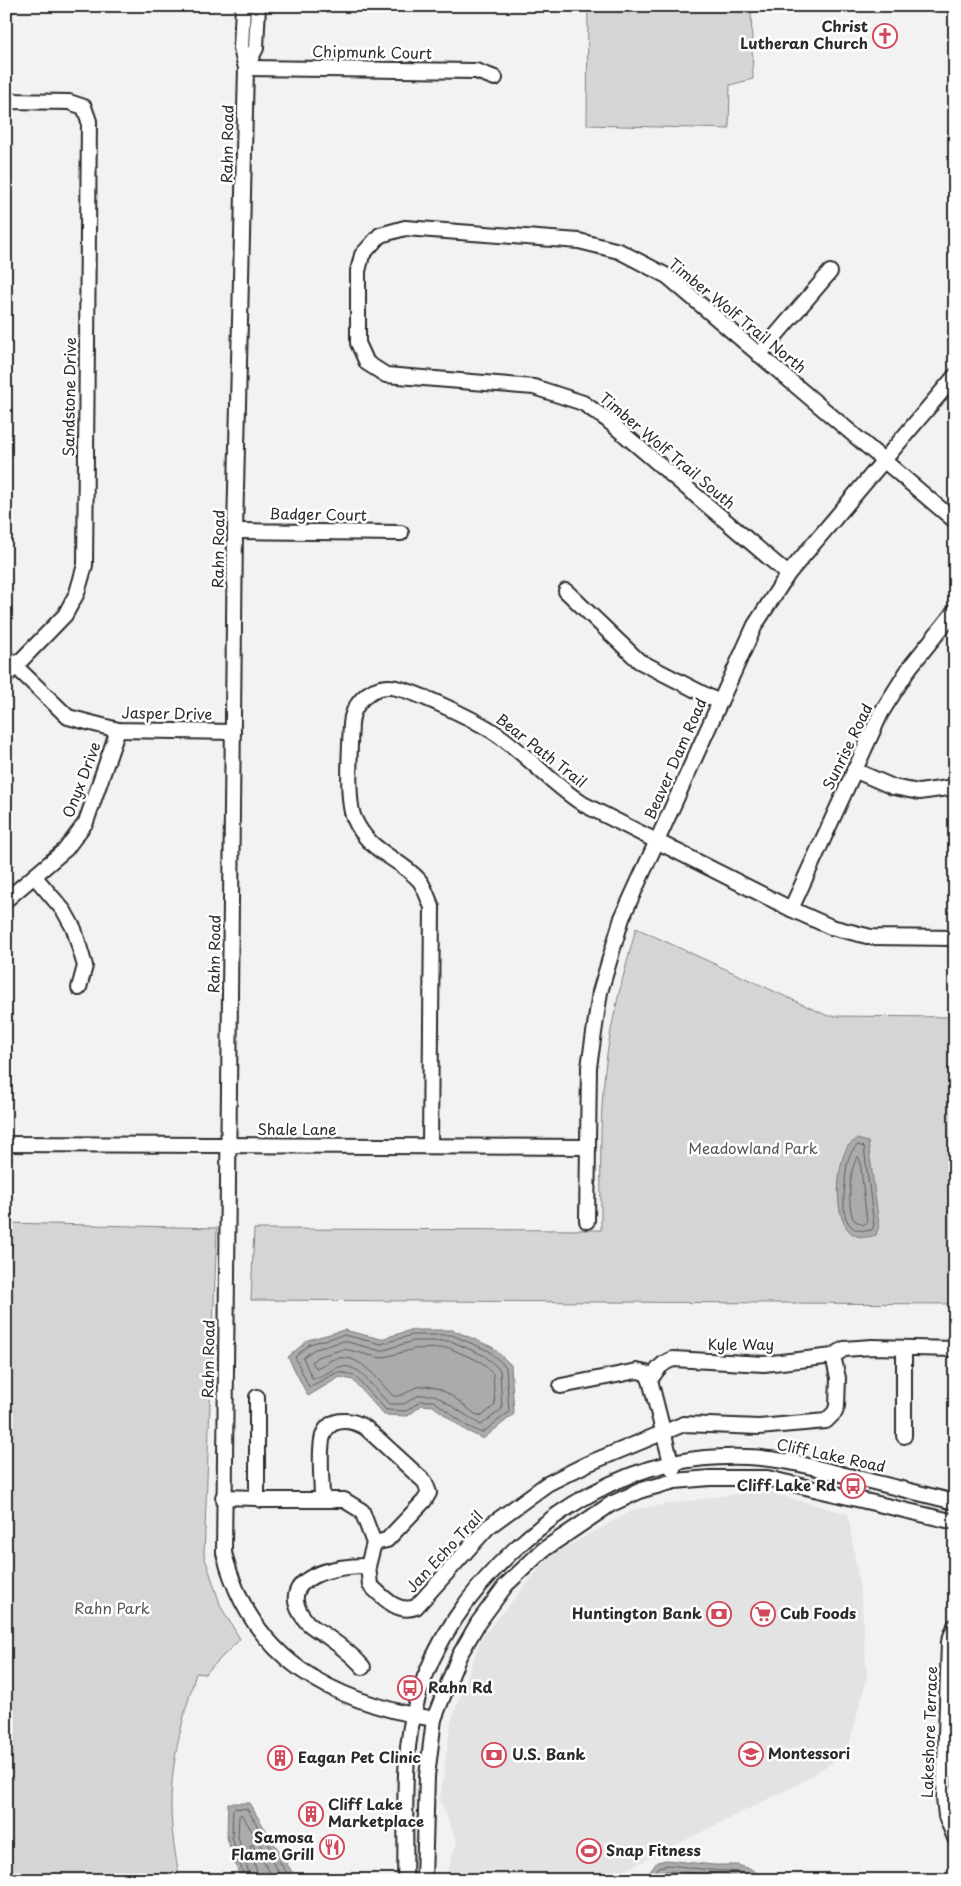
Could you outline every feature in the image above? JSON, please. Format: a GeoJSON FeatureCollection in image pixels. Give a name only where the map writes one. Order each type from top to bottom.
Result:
{"type":"FeatureCollection","features":[{"type":"Feature","properties":{"kind":"street","name":"Rahn Road"},"geometry":{"type":"LineString","coordinates":[[243,6],[241,48],[246,68],[233,732],[223,1497],[224,1553],[230,1580],[242,1605],[259,1631],[282,1655],[311,1677],[346,1696],[395,1713],[434,1719]]}},
{"type":"Feature","properties":{"kind":"street","name":"Rahn Road"},"geometry":{"type":"LineString","coordinates":[[246,68],[256,48],[258,6]]}},
{"type":"Feature","properties":{"kind":"street","name":"Chipmunk Court"},"geometry":{"type":"LineString","coordinates":[[246,68],[476,71],[495,78]]}},
{"type":"Feature","properties":{"kind":"street","name":"Sandstone Drive"},"geometry":{"type":"LineString","coordinates":[[6,101],[69,102],[84,107],[89,121],[84,565],[77,592],[65,615],[9,667]]}},
{"type":"Feature","properties":{"kind":"street","name":"Timber Wolf Trail North"},"geometry":{"type":"LineString","coordinates":[[358,271],[362,255],[380,235],[405,228],[578,241],[619,251],[667,276],[955,521]]}},
{"type":"Feature","properties":{"kind":"street","name":"Timber Wolf Trail South"},"geometry":{"type":"LineString","coordinates":[[358,271],[358,342],[367,363],[386,375],[534,387],[583,403],[606,419],[788,574]]}},
{"type":"Feature","properties":{"kind":"street"},"geometry":{"type":"LineString","coordinates":[[760,355],[830,272]]}},
{"type":"Feature","properties":{"kind":"street","name":"Beaver Dam Road"},"geometry":{"type":"LineString","coordinates":[[587,1221],[589,1067],[600,992],[622,918],[755,625],[788,574],[955,376]]}},
{"type":"Feature","properties":{"kind":"street","name":"Badger Court"},"geometry":{"type":"LineString","coordinates":[[236,531],[401,533]]}},
{"type":"Feature","properties":{"kind":"street"},"geometry":{"type":"LineString","coordinates":[[566,591],[639,661],[719,702]]}},
{"type":"Feature","properties":{"kind":"street","name":"Sunrise Road"},"geometry":{"type":"LineString","coordinates":[[791,910],[854,770],[882,713],[910,667],[955,612]]}},
{"type":"Feature","properties":{"kind":"street","name":"Jasper Drive"},"geometry":{"type":"LineString","coordinates":[[9,667],[68,717],[118,730],[233,732]]}},
{"type":"Feature","properties":{"kind":"street","name":"Bear Path Trail"},"geometry":{"type":"LineString","coordinates":[[430,1146],[432,907],[419,880],[370,844],[353,818],[350,798],[351,721],[356,706],[363,697],[375,690],[388,687],[401,689],[471,720],[500,736],[558,788],[576,800],[791,910],[831,928],[871,937],[955,938]]}},
{"type":"Feature","properties":{"kind":"street","name":"Onyx Drive"},"geometry":{"type":"LineString","coordinates":[[6,900],[66,849],[86,822],[118,730]]}},
{"type":"Feature","properties":{"kind":"street"},"geometry":{"type":"LineString","coordinates":[[854,770],[893,787],[919,792],[955,787]]}},
{"type":"Feature","properties":{"kind":"street"},"geometry":{"type":"LineString","coordinates":[[35,877],[64,910],[74,929],[85,966],[79,988]]}},
{"type":"Feature","properties":{"kind":"street","name":"Shale Lane"},"geometry":{"type":"LineString","coordinates":[[6,1144],[587,1147]]}},
{"type":"Feature","properties":{"kind":"street","name":"Kyle Way"},"geometry":{"type":"LineString","coordinates":[[650,1380],[659,1366],[673,1359],[764,1364],[833,1356],[844,1349],[872,1347],[955,1349]]}},
{"type":"Feature","properties":{"kind":"street"},"geometry":{"type":"LineString","coordinates":[[904,1349],[904,1436]]}},
{"type":"Feature","properties":{"kind":"street","name":"Jan Echo Trail"},"geometry":{"type":"LineString","coordinates":[[368,1566],[370,1585],[399,1608],[410,1609],[416,1607],[488,1527],[547,1484],[587,1464],[665,1433],[676,1425],[759,1427],[826,1421],[835,1412],[837,1406],[838,1378],[833,1356]]}},
{"type":"Feature","properties":{"kind":"street"},"geometry":{"type":"LineString","coordinates":[[561,1386],[637,1371],[646,1372],[665,1433],[675,1481]]}},
{"type":"Feature","properties":{"kind":"street"},"geometry":{"type":"LineString","coordinates":[[257,1397],[257,1498]]}},
{"type":"Feature","properties":{"kind":"street"},"geometry":{"type":"LineString","coordinates":[[322,1499],[322,1438],[330,1427],[338,1421],[349,1420],[356,1422],[425,1482],[428,1493],[424,1501],[387,1540],[374,1543]]}},
{"type":"Feature","properties":{"kind":"street","name":"Cliff Lake Road"},"geometry":{"type":"LineString","coordinates":[[405,1880],[407,1777],[413,1716],[418,1696],[436,1648],[484,1580],[519,1545],[584,1498],[618,1482],[672,1463],[713,1458],[778,1459],[955,1502]]}},
{"type":"Feature","properties":{"kind":"street"},"geometry":{"type":"LineString","coordinates":[[424,1880],[427,1776],[434,1719],[459,1656],[478,1623],[506,1585],[543,1550],[611,1504],[642,1490],[675,1481],[767,1478],[955,1522]]}},
{"type":"Feature","properties":{"kind":"street"},"geometry":{"type":"LineString","coordinates":[[223,1497],[257,1498],[262,1500],[344,1500],[362,1511],[374,1543],[368,1566],[348,1565],[333,1568],[304,1581],[298,1591],[297,1604],[307,1623],[351,1653],[363,1667]]}},
{"type":"Feature","properties":{"kind":"street","name":"Lakeshore Terrace"},"geometry":{"type":"LineString","coordinates":[[955,1626],[949,1642],[944,1798],[946,1816],[955,1838]]}},
{"type":"Feature","properties":{"kind":"shaded area"},"geometry":{"type":"Polygon","coordinates":[[[762,1490],[848,1514],[862,1604],[867,1678],[847,1753],[795,1786],[615,1875],[612,1880],[445,1880],[457,1842],[440,1800],[451,1722],[481,1638],[550,1556],[635,1509],[762,1490]]]}},
{"type":"Feature","properties":{"kind":"green space"},"geometry":{"type":"Polygon","coordinates":[[[588,6],[751,6],[753,79],[730,85],[729,129],[587,125],[588,6]]]}},
{"type":"Feature","properties":{"kind":"green space","name":"Meadowland Park"},"geometry":{"type":"Polygon","coordinates":[[[636,928],[828,1016],[955,1017],[955,1304],[251,1300],[254,1229],[601,1230],[601,1130],[607,1052],[622,980],[636,928]]]}},
{"type":"Feature","properties":{"kind":"green space","name":"Rahn Park"},"geometry":{"type":"Polygon","coordinates":[[[6,1223],[217,1228],[204,1555],[221,1607],[240,1639],[205,1674],[196,1673],[183,1721],[173,1770],[171,1804],[180,1880],[6,1880],[6,1223]]]}},
{"type":"Feature","properties":{"kind":"water"},"geometry":{"type":"Polygon","coordinates":[[[857,1139],[868,1142],[879,1225],[876,1235],[864,1237],[851,1233],[844,1224],[838,1197],[844,1155],[849,1145],[857,1139]]]}},
{"type":"Feature","properties":{"kind":"water"},"geometry":{"type":"Polygon","coordinates":[[[344,1330],[381,1339],[411,1330],[453,1330],[492,1347],[511,1365],[514,1414],[483,1439],[465,1430],[433,1406],[422,1405],[408,1416],[384,1415],[353,1380],[340,1377],[308,1396],[288,1357],[308,1340],[344,1330]]]}},
{"type":"Feature","properties":{"kind":"water"},"geometry":{"type":"Polygon","coordinates":[[[228,1803],[249,1803],[297,1880],[241,1880],[227,1838],[228,1803]]]}},
{"type":"Feature","properties":{"kind":"water"},"geometry":{"type":"Polygon","coordinates":[[[666,1860],[714,1865],[737,1865],[751,1869],[766,1880],[644,1880],[657,1862],[666,1860]]]}},
{"type":"Feature","properties":{"kind":"place","name":"Christ Lutheran Church"},"geometry":{"type":"Point","coordinates":[885,36]}},
{"type":"Feature","properties":{"kind":"place","name":"Cliff Lake Rd"},"geometry":{"type":"Point","coordinates":[853,1486]}},
{"type":"Feature","properties":{"kind":"place","name":"Huntington Bank"},"geometry":{"type":"Point","coordinates":[719,1614]}},
{"type":"Feature","properties":{"kind":"place","name":"Cub Foods"},"geometry":{"type":"Point","coordinates":[763,1614]}},
{"type":"Feature","properties":{"kind":"place","name":"Rahn Rd"},"geometry":{"type":"Point","coordinates":[410,1688]}},
{"type":"Feature","properties":{"kind":"place","name":"Montessori"},"geometry":{"type":"Point","coordinates":[751,1754]}},
{"type":"Feature","properties":{"kind":"place","name":"U.S. Bank"},"geometry":{"type":"Point","coordinates":[494,1755]}},
{"type":"Feature","properties":{"kind":"place","name":"Eagan Pet Clinic"},"geometry":{"type":"Point","coordinates":[280,1758]}},
{"type":"Feature","properties":{"kind":"place","name":"Cliff Lake Marketplace"},"geometry":{"type":"Point","coordinates":[311,1814]}},
{"type":"Feature","properties":{"kind":"place","name":"Samosa Flame Grill"},"geometry":{"type":"Point","coordinates":[332,1847]}},
{"type":"Feature","properties":{"kind":"place","name":"Snap Fitness"},"geometry":{"type":"Point","coordinates":[589,1851]}}]}
